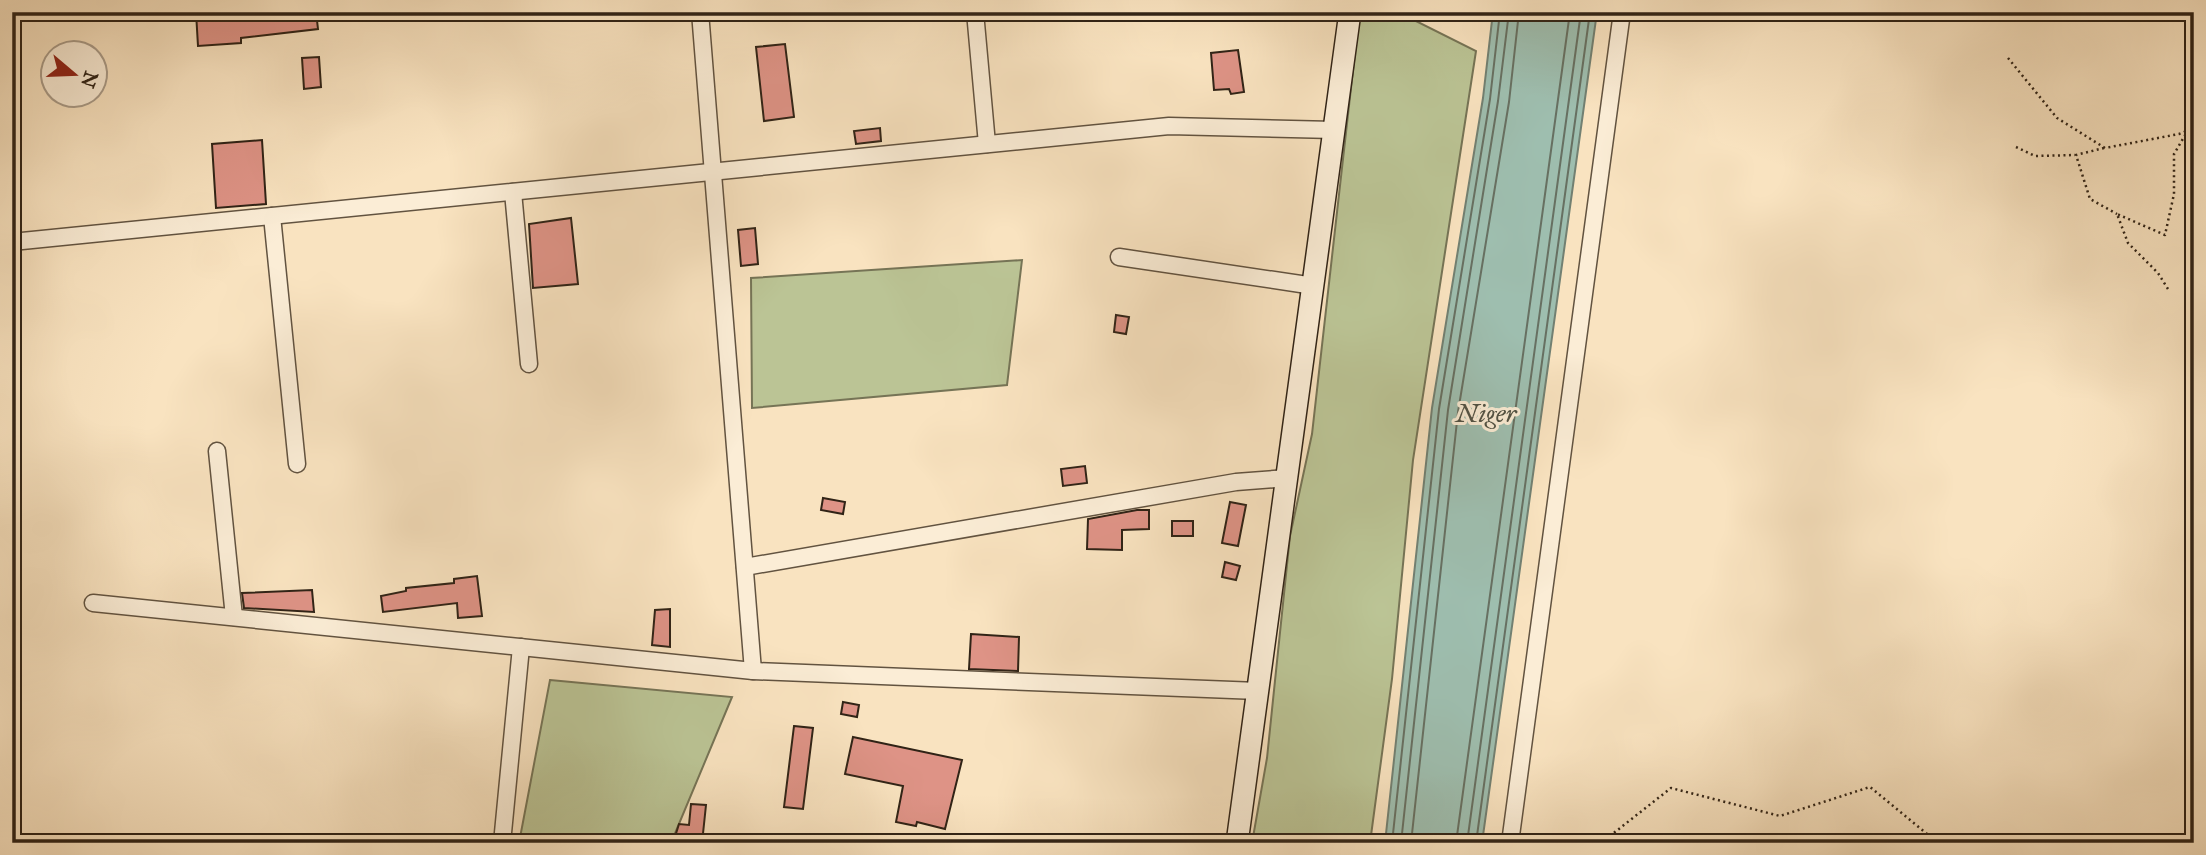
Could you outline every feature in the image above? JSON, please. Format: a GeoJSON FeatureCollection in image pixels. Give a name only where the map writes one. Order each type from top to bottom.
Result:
{"type":"FeatureCollection","features":[{"type":"Feature","properties":{"kind":"main road"},"geometry":{"type":"LineString","coordinates":[[1237,843],[1350,12]]}},
{"type":"Feature","properties":{"kind":"street"},"geometry":{"type":"LineString","coordinates":[[700,12],[753,671]]}},
{"type":"Feature","properties":{"kind":"street"},"geometry":{"type":"LineString","coordinates":[[975,12],[987,144]]}},
{"type":"Feature","properties":{"kind":"street"},"geometry":{"type":"LineString","coordinates":[[1510,843],[1539,608],[1622,12]]}},
{"type":"Feature","properties":{"kind":"street"},"geometry":{"type":"LineString","coordinates":[[12,242],[1169,126],[1335,130]]}},
{"type":"Feature","properties":{"kind":"street"},"geometry":{"type":"LineString","coordinates":[[513,192],[529,364]]}},
{"type":"Feature","properties":{"kind":"street"},"geometry":{"type":"LineString","coordinates":[[272,216],[297,464]]}},
{"type":"Feature","properties":{"kind":"street"},"geometry":{"type":"LineString","coordinates":[[1119,257],[1314,286]]}},
{"type":"Feature","properties":{"kind":"street"},"geometry":{"type":"LineString","coordinates":[[217,451],[234,617]]}},
{"type":"Feature","properties":{"kind":"street"},"geometry":{"type":"LineString","coordinates":[[745,566],[1224,484],[1288,478]]}},
{"type":"Feature","properties":{"kind":"street"},"geometry":{"type":"LineString","coordinates":[[93,603],[753,671],[1258,691]]}},
{"type":"Feature","properties":{"kind":"street"},"geometry":{"type":"LineString","coordinates":[[502,843],[521,647]]}},
{"type":"Feature","properties":{"kind":"path"},"geometry":{"type":"LineString","coordinates":[[2008,58],[2057,118],[2105,148]]}},
{"type":"Feature","properties":{"kind":"path"},"geometry":{"type":"LineString","coordinates":[[2078,155],[2090,199],[2165,235],[2174,194],[2174,154],[2188,130],[2194,77]]}},
{"type":"Feature","properties":{"kind":"path"},"geometry":{"type":"LineString","coordinates":[[2016,147],[2035,156],[2078,155],[2194,128]]}},
{"type":"Feature","properties":{"kind":"path"},"geometry":{"type":"LineString","coordinates":[[2117,214],[2128,243],[2158,273],[2168,289]]}},
{"type":"Feature","properties":{"kind":"path"},"geometry":{"type":"LineString","coordinates":[[1601,843],[1671,788],[1780,816],[1870,787],[1938,843]]}},
{"type":"Feature","properties":{"kind":"green space"},"geometry":{"type":"Polygon","coordinates":[[[1362,12],[1398,12],[1476,51],[1413,460],[1392,679],[1370,843],[1252,843],[1267,758],[1290,536],[1312,434],[1358,26],[1362,12]]]}},
{"type":"Feature","properties":{"kind":"green space"},"geometry":{"type":"Polygon","coordinates":[[[1022,260],[1007,385],[752,408],[751,278],[1022,260]]]}},
{"type":"Feature","properties":{"kind":"green space"},"geometry":{"type":"Polygon","coordinates":[[[550,680],[732,697],[671,843],[519,843],[550,680]]]}},
{"type":"Feature","properties":{"kind":"water","name":"Niger"},"geometry":{"type":"Polygon","coordinates":[[[1493,12],[1597,12],[1482,843],[1385,843],[1432,408],[1483,98],[1493,12]]]}},
{"type":"Feature","properties":{"kind":"building"},"geometry":{"type":"Polygon","coordinates":[[[196,12],[316,12],[318,29],[241,38],[241,43],[198,46],[196,12]]]}},
{"type":"Feature","properties":{"kind":"building"},"geometry":{"type":"Polygon","coordinates":[[[785,44],[794,117],[764,121],[756,47],[785,44]]]}},
{"type":"Feature","properties":{"kind":"building"},"geometry":{"type":"Polygon","coordinates":[[[1238,50],[1244,92],[1231,94],[1229,89],[1214,90],[1211,53],[1238,50]]]}},
{"type":"Feature","properties":{"kind":"building"},"geometry":{"type":"Polygon","coordinates":[[[319,57],[321,87],[304,89],[302,58],[319,57]]]}},
{"type":"Feature","properties":{"kind":"building"},"geometry":{"type":"Polygon","coordinates":[[[880,128],[881,141],[856,144],[854,131],[880,128]]]}},
{"type":"Feature","properties":{"kind":"building"},"geometry":{"type":"Polygon","coordinates":[[[262,140],[266,204],[216,208],[212,144],[262,140]]]}},
{"type":"Feature","properties":{"kind":"building"},"geometry":{"type":"Polygon","coordinates":[[[571,218],[578,284],[533,288],[529,224],[571,218]]]}},
{"type":"Feature","properties":{"kind":"building"},"geometry":{"type":"Polygon","coordinates":[[[755,228],[758,264],[741,266],[738,230],[755,228]]]}},
{"type":"Feature","properties":{"kind":"building"},"geometry":{"type":"Polygon","coordinates":[[[1116,315],[1129,317],[1126,334],[1114,332],[1116,315]]]}},
{"type":"Feature","properties":{"kind":"building"},"geometry":{"type":"Polygon","coordinates":[[[1085,466],[1087,483],[1063,486],[1061,469],[1085,466]]]}},
{"type":"Feature","properties":{"kind":"building"},"geometry":{"type":"Polygon","coordinates":[[[823,498],[845,502],[843,514],[821,510],[823,498]]]}},
{"type":"Feature","properties":{"kind":"building"},"geometry":{"type":"Polygon","coordinates":[[[1230,502],[1246,505],[1238,546],[1222,543],[1230,502]]]}},
{"type":"Feature","properties":{"kind":"building"},"geometry":{"type":"Polygon","coordinates":[[[1149,510],[1149,529],[1122,530],[1122,550],[1087,549],[1088,519],[1149,510]]]}},
{"type":"Feature","properties":{"kind":"building"},"geometry":{"type":"Polygon","coordinates":[[[1172,521],[1193,521],[1193,536],[1172,536],[1172,521]]]}},
{"type":"Feature","properties":{"kind":"building"},"geometry":{"type":"Polygon","coordinates":[[[1225,562],[1240,566],[1236,580],[1222,577],[1225,562]]]}},
{"type":"Feature","properties":{"kind":"building"},"geometry":{"type":"Polygon","coordinates":[[[477,576],[482,616],[458,618],[457,603],[383,612],[381,596],[406,591],[406,588],[454,583],[454,579],[477,576]]]}},
{"type":"Feature","properties":{"kind":"building"},"geometry":{"type":"Polygon","coordinates":[[[312,590],[314,612],[244,608],[242,593],[312,590]]]}},
{"type":"Feature","properties":{"kind":"building"},"geometry":{"type":"Polygon","coordinates":[[[670,609],[670,647],[652,645],[655,610],[670,609]]]}},
{"type":"Feature","properties":{"kind":"building"},"geometry":{"type":"Polygon","coordinates":[[[971,634],[1019,637],[1018,671],[969,669],[971,634]]]}},
{"type":"Feature","properties":{"kind":"building"},"geometry":{"type":"Polygon","coordinates":[[[843,702],[859,705],[857,717],[841,714],[843,702]]]}},
{"type":"Feature","properties":{"kind":"building"},"geometry":{"type":"Polygon","coordinates":[[[794,726],[813,728],[803,809],[784,807],[794,726]]]}},
{"type":"Feature","properties":{"kind":"building"},"geometry":{"type":"Polygon","coordinates":[[[853,737],[962,760],[945,829],[917,822],[916,826],[896,822],[903,786],[845,774],[853,737]]]}},
{"type":"Feature","properties":{"kind":"building"},"geometry":{"type":"Polygon","coordinates":[[[691,804],[706,805],[702,843],[673,843],[679,824],[689,825],[691,804]]]}}]}
